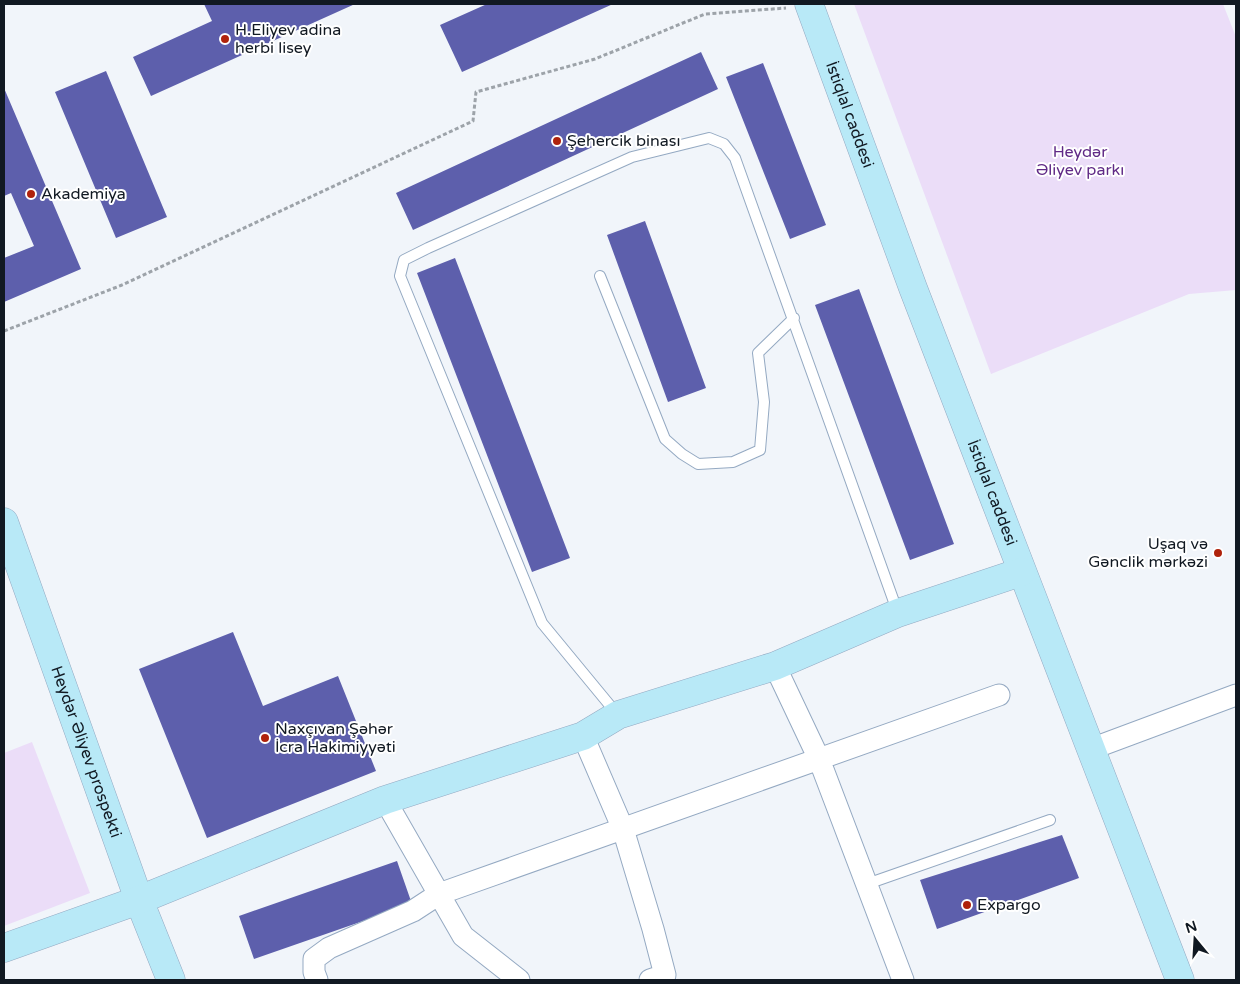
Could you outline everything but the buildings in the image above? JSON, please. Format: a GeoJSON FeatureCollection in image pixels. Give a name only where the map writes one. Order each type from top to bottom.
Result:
{"type":"FeatureCollection","features":[{"type":"Feature","properties":{"kind":"main road","name":"İstiqlal caddesi"},"geometry":{"type":"LineString","coordinates":[[810,5],[912,288],[1180,980]]}},
{"type":"Feature","properties":{"kind":"main road","name":"Heydər Əliyev prospekti"},"geometry":{"type":"LineString","coordinates":[[4,522],[139,900],[171,980]]}},
{"type":"Feature","properties":{"kind":"main road"},"geometry":{"type":"LineString","coordinates":[[4,948],[139,900],[385,800],[583,736],[618,714],[776,666],[898,613],[1021,572]]}},
{"type":"Feature","properties":{"kind":"street"},"geometry":{"type":"LineString","coordinates":[[776,666],[819,759],[903,980]]}},
{"type":"Feature","properties":{"kind":"street"},"geometry":{"type":"LineString","coordinates":[[316,980],[314,959],[330,948],[413,911],[439,894],[998,695]]}},
{"type":"Feature","properties":{"kind":"street"},"geometry":{"type":"LineString","coordinates":[[1090,749],[1236,695]]}},
{"type":"Feature","properties":{"kind":"street"},"geometry":{"type":"LineString","coordinates":[[583,736],[623,829],[653,929],[660,978]]}},
{"type":"Feature","properties":{"kind":"street"},"geometry":{"type":"LineString","coordinates":[[385,800],[463,936],[519,980]]}},
{"type":"Feature","properties":{"kind":"lane"},"geometry":{"type":"LineString","coordinates":[[618,714],[542,623],[400,276],[404,260],[632,157],[709,138],[724,144],[735,158],[794,318],[898,613]]}},
{"type":"Feature","properties":{"kind":"lane"},"geometry":{"type":"LineString","coordinates":[[600,276],[665,439],[682,454],[698,464],[734,462],[760,450],[764,402],[758,353],[794,318]]}},
{"type":"Feature","properties":{"kind":"lane"},"geometry":{"type":"LineString","coordinates":[[866,884],[1050,820]]}},
{"type":"Feature","properties":{"kind":"path"},"geometry":{"type":"LineString","coordinates":[[4,331],[122,284],[473,120],[476,92],[595,59],[705,14],[810,5]]}},
{"type":"Feature","properties":{"kind":"green space","name":"Heydər Əliyev parkı"},"geometry":{"type":"Polygon","coordinates":[[[854,4],[1223,4],[1236,37],[1236,290],[1189,294],[991,374],[854,4]]]}},
{"type":"Feature","properties":{"kind":"green space"},"geometry":{"type":"Polygon","coordinates":[[[32,742],[90,893],[4,926],[4,753],[32,742]]]}},
{"type":"Feature","properties":{"kind":"place","name":"H.Eliyev adina herbi lisey"},"geometry":{"type":"Point","coordinates":[225,39]}},
{"type":"Feature","properties":{"kind":"place","name":"Şehercik binası"},"geometry":{"type":"Point","coordinates":[557,141]}},
{"type":"Feature","properties":{"kind":"place","name":"Akademiya"},"geometry":{"type":"Point","coordinates":[31,194]}},
{"type":"Feature","properties":{"kind":"place","name":"Uşaq və Gənclik mərkəzi"},"geometry":{"type":"Point","coordinates":[1218,553]}},
{"type":"Feature","properties":{"kind":"place","name":"Naxçıvan Şəhər İcra Hakimiyyəti"},"geometry":{"type":"Point","coordinates":[265,738]}},
{"type":"Feature","properties":{"kind":"place","name":"Expargo"},"geometry":{"type":"Point","coordinates":[967,905]}}]}
